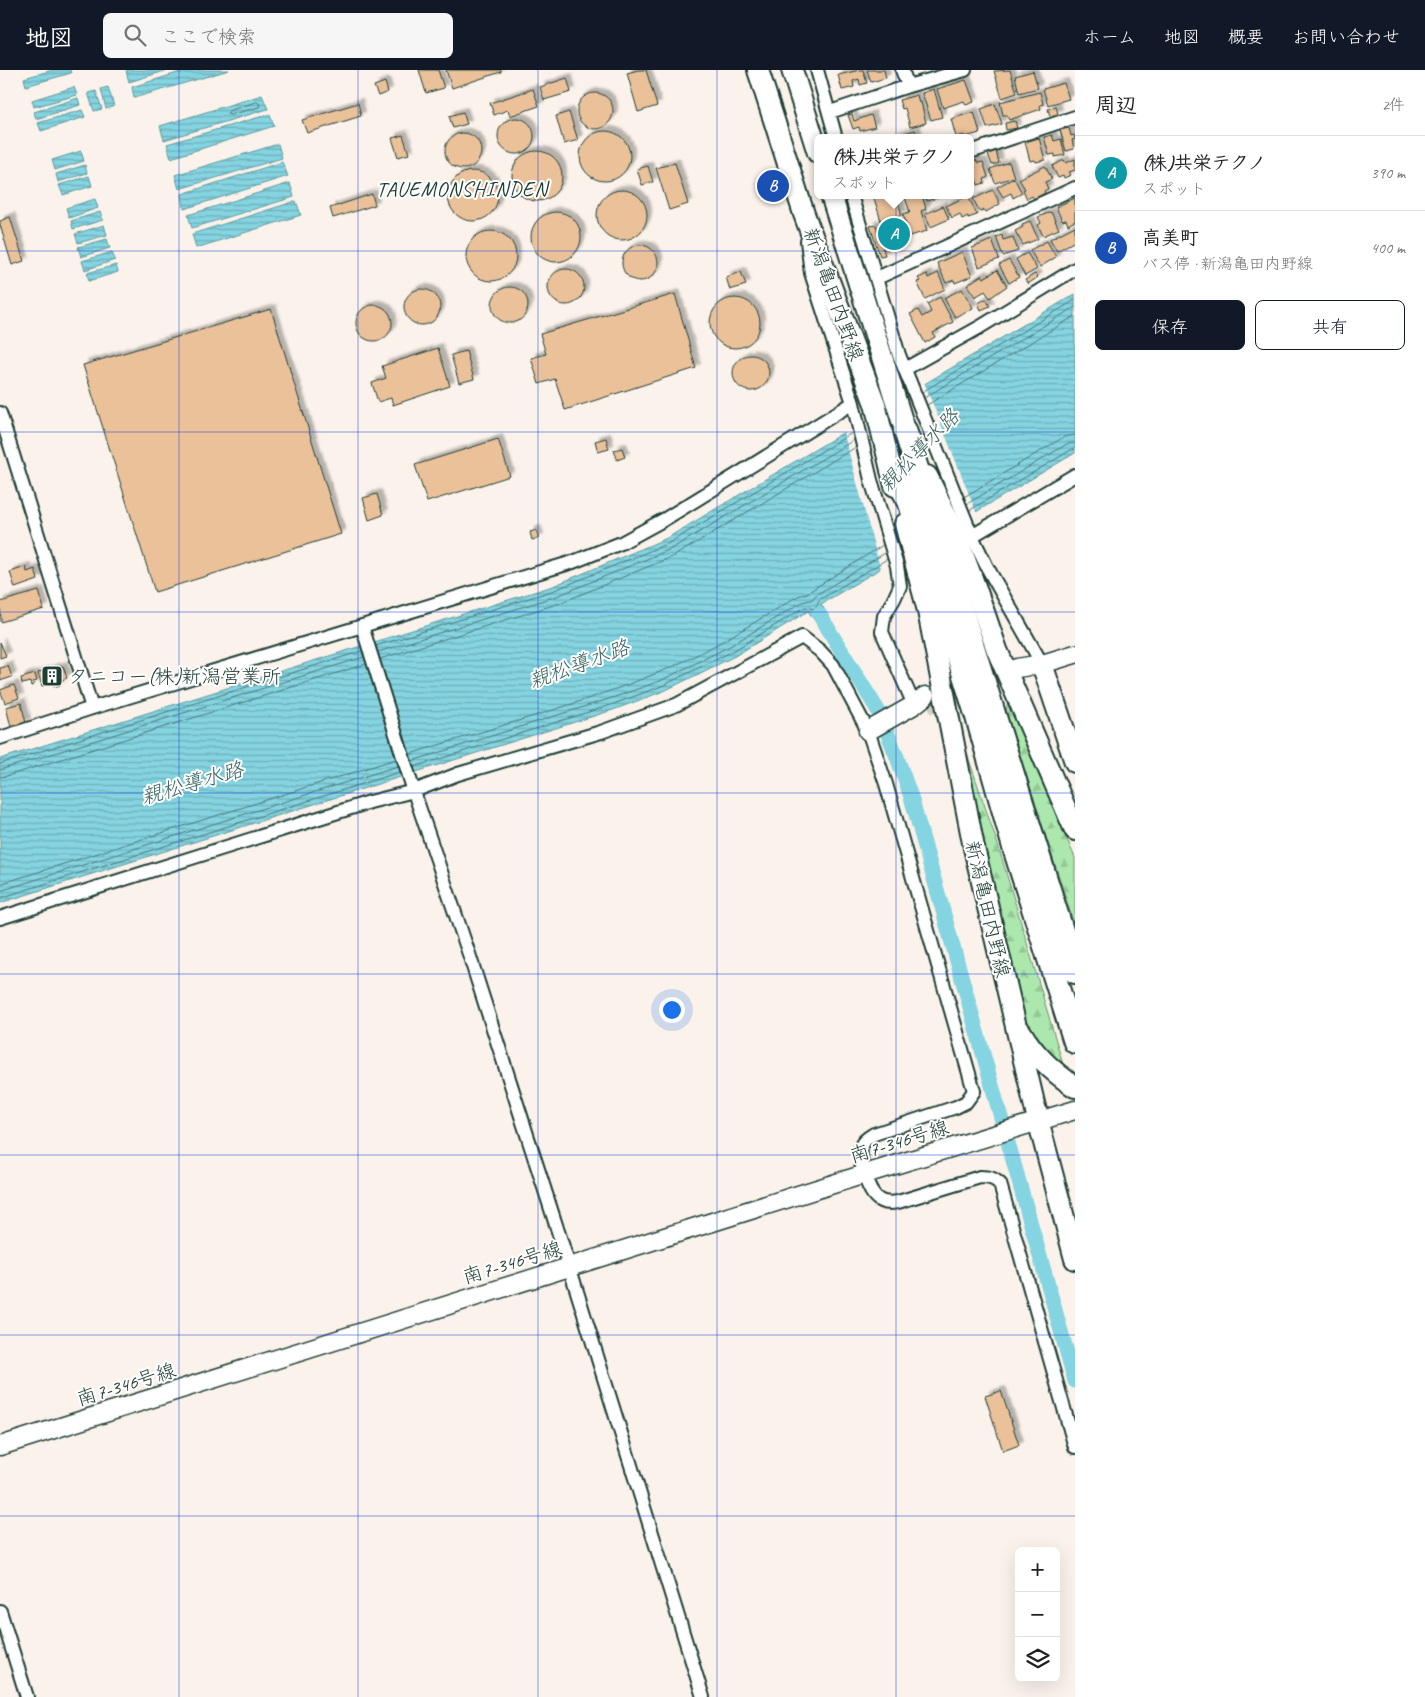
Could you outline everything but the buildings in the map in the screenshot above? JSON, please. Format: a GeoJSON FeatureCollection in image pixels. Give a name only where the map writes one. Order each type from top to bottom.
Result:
{"type":"FeatureCollection","features":[{"type":"Feature","properties":{"kind":"highway"},"geometry":{"type":"LineString","coordinates":[[905,430],[946,540],[1075,972]]}},
{"type":"Feature","properties":{"kind":"highway"},"geometry":{"type":"LineString","coordinates":[[892,470],[909,501],[946,540],[977,716],[1015,851],[1075,1042]]}},
{"type":"Feature","properties":{"kind":"main road","name":"新潟亀田内野線"},"geometry":{"type":"LineString","coordinates":[[758,70],[804,214],[875,404],[892,470]]}},
{"type":"Feature","properties":{"kind":"main road"},"geometry":{"type":"LineString","coordinates":[[792,70],[814,140]]}},
{"type":"Feature","properties":{"kind":"main road","name":"新潟亀田内野線"},"geometry":{"type":"LineString","coordinates":[[832,199],[905,430]]}},
{"type":"Feature","properties":{"kind":"main road","name":"新潟亀田内野線"},"geometry":{"type":"LineString","coordinates":[[946,540],[928,611],[974,848],[1038,1120],[1075,1259]]}},
{"type":"Feature","properties":{"kind":"main road"},"geometry":{"type":"LineString","coordinates":[[946,540],[976,589],[997,650],[1075,830]]}},
{"type":"Feature","properties":{"kind":"main road"},"geometry":{"type":"LineString","coordinates":[[1042,664],[1075,762]]}},
{"type":"Feature","properties":{"kind":"main road"},"geometry":{"type":"LineString","coordinates":[[1013,1016],[1024,1037],[1037,1055],[1056,1074],[1075,1086]]}},
{"type":"Feature","properties":{"kind":"street"},"geometry":{"type":"LineString","coordinates":[[817,70],[835,134]]}},
{"type":"Feature","properties":{"kind":"street"},"geometry":{"type":"LineString","coordinates":[[902,70],[908,86]]}},
{"type":"Feature","properties":{"kind":"street"},"geometry":{"type":"LineString","coordinates":[[830,112],[908,86],[965,70]]}},
{"type":"Feature","properties":{"kind":"street"},"geometry":{"type":"LineString","coordinates":[[974,151],[1075,118]]}},
{"type":"Feature","properties":{"kind":"street"},"geometry":{"type":"LineString","coordinates":[[877,278],[1075,188]]}},
{"type":"Feature","properties":{"kind":"street"},"geometry":{"type":"LineString","coordinates":[[852,199],[899,355],[911,383],[946,540],[987,567],[1042,664]]}},
{"type":"Feature","properties":{"kind":"street"},"geometry":{"type":"LineString","coordinates":[[804,214],[811,273],[853,402],[871,480],[897,566],[900,586],[884,616],[882,632],[922,702],[871,729]]}},
{"type":"Feature","properties":{"kind":"street"},"geometry":{"type":"LineString","coordinates":[[905,369],[980,327],[1075,269]]}},
{"type":"Feature","properties":{"kind":"street"},"geometry":{"type":"LineString","coordinates":[[0,738],[92,708],[364,631],[572,562],[621,542],[664,519],[853,402]]}},
{"type":"Feature","properties":{"kind":"street"},"geometry":{"type":"LineString","coordinates":[[0,413],[92,708]]}},
{"type":"Feature","properties":{"kind":"street"},"geometry":{"type":"LineString","coordinates":[[946,540],[1075,475]]}},
{"type":"Feature","properties":{"kind":"street"},"geometry":{"type":"LineString","coordinates":[[364,631],[413,787],[469,954],[703,1697]]}},
{"type":"Feature","properties":{"kind":"street"},"geometry":{"type":"LineString","coordinates":[[0,918],[413,787],[601,732],[676,705],[802,636],[833,665],[871,729],[974,1091],[966,1102],[956,1107],[874,1134],[865,1139],[861,1146],[865,1174],[872,1194],[879,1200],[888,1203],[898,1202],[980,1177],[994,1179],[1000,1184],[1075,1447]]}},
{"type":"Feature","properties":{"kind":"street"},"geometry":{"type":"LineString","coordinates":[[1018,672],[1075,654]]}},
{"type":"Feature","properties":{"kind":"street","name":"南7-346号線"},"geometry":{"type":"LineString","coordinates":[[0,1446],[1014,1127],[1075,1110]]}},
{"type":"Feature","properties":{"kind":"street"},"geometry":{"type":"LineString","coordinates":[[0,1610],[27,1697]]}},
{"type":"Feature","properties":{"kind":"green space"},"geometry":{"type":"Polygon","coordinates":[[[1008,700],[1075,858],[1075,927],[1006,712],[1008,700]]]}},
{"type":"Feature","properties":{"kind":"green space"},"geometry":{"type":"Polygon","coordinates":[[[961,736],[997,842],[1065,1071],[1052,1061],[1026,1027],[1015,977],[986,868],[961,736]]]}},
{"type":"Feature","properties":{"kind":"water"},"geometry":{"type":"Polygon","coordinates":[[[53,70],[70,70],[71,73],[26,86],[24,78],[53,70]]]}},
{"type":"Feature","properties":{"kind":"water"},"geometry":{"type":"Polygon","coordinates":[[[168,70],[129,82],[126,71],[168,70]]]}},
{"type":"Feature","properties":{"kind":"water"},"geometry":{"type":"Polygon","coordinates":[[[187,70],[229,70],[134,98],[132,87],[187,70]]]}},
{"type":"Feature","properties":{"kind":"water"},"geometry":{"type":"Polygon","coordinates":[[[74,87],[77,95],[34,107],[32,100],[74,87]]]}},
{"type":"Feature","properties":{"kind":"water"},"geometry":{"type":"Polygon","coordinates":[[[108,87],[114,106],[106,109],[101,89],[108,87]]]}},
{"type":"Feature","properties":{"kind":"water"},"geometry":{"type":"Polygon","coordinates":[[[96,91],[102,109],[94,111],[88,93],[96,91]]]}},
{"type":"Feature","properties":{"kind":"water"},"geometry":{"type":"Polygon","coordinates":[[[262,95],[268,109],[164,140],[160,126],[262,95]]]}},
{"type":"Feature","properties":{"kind":"water"},"geometry":{"type":"Polygon","coordinates":[[[78,98],[80,105],[36,119],[34,112],[78,98]]]}},
{"type":"Feature","properties":{"kind":"water"},"geometry":{"type":"Polygon","coordinates":[[[82,110],[85,117],[41,131],[38,123],[82,110]]]}},
{"type":"Feature","properties":{"kind":"water"},"geometry":{"type":"Polygon","coordinates":[[[270,114],[274,126],[171,158],[167,144],[270,114]]]}},
{"type":"Feature","properties":{"kind":"water"},"geometry":{"type":"Polygon","coordinates":[[[278,144],[282,158],[179,189],[175,175],[278,144]]]}},
{"type":"Feature","properties":{"kind":"water"},"geometry":{"type":"Polygon","coordinates":[[[81,151],[84,161],[55,170],[52,160],[81,151]]]}},
{"type":"Feature","properties":{"kind":"water"},"geometry":{"type":"Polygon","coordinates":[[[282,162],[288,176],[184,209],[182,194],[282,162]]]}},
{"type":"Feature","properties":{"kind":"water"},"geometry":{"type":"Polygon","coordinates":[[[85,165],[87,173],[58,182],[56,174],[85,165]]]}},
{"type":"Feature","properties":{"kind":"water"},"geometry":{"type":"Polygon","coordinates":[[[89,176],[92,186],[63,195],[59,185],[89,176]]]}},
{"type":"Feature","properties":{"kind":"water"},"geometry":{"type":"Polygon","coordinates":[[[290,183],[294,197],[192,228],[188,215],[290,183]]]}},
{"type":"Feature","properties":{"kind":"water"},"geometry":{"type":"Polygon","coordinates":[[[95,199],[98,208],[69,218],[66,208],[95,199]]]}},
{"type":"Feature","properties":{"kind":"water"},"geometry":{"type":"Polygon","coordinates":[[[296,201],[301,215],[196,248],[192,234],[296,201]]]}},
{"type":"Feature","properties":{"kind":"water"},"geometry":{"type":"Polygon","coordinates":[[[100,212],[103,220],[73,229],[71,221],[100,212]]]}},
{"type":"Feature","properties":{"kind":"water"},"geometry":{"type":"Polygon","coordinates":[[[104,225],[107,235],[78,243],[75,234],[104,225]]]}},
{"type":"Feature","properties":{"kind":"water"},"geometry":{"type":"Polygon","coordinates":[[[107,239],[110,248],[81,257],[78,247],[107,239]]]}},
{"type":"Feature","properties":{"kind":"water"},"geometry":{"type":"Polygon","coordinates":[[[112,252],[115,260],[85,270],[82,261],[112,252]]]}},
{"type":"Feature","properties":{"kind":"water"},"geometry":{"type":"Polygon","coordinates":[[[116,265],[118,272],[89,281],[87,273],[116,265]]]}},
{"type":"Feature","properties":{"kind":"water","name":"親松導水路"},"geometry":{"type":"Polygon","coordinates":[[[1075,294],[1075,453],[821,604],[836,628],[824,634],[808,611],[735,656],[664,691],[613,710],[0,903],[0,759],[553,586],[667,538],[1075,294]]]}},
{"type":"Feature","properties":{"kind":"pier"},"geometry":{"type":"Polygon","coordinates":[[[924,382],[977,514],[881,571],[843,431],[924,382]]]}},
{"type":"Feature","properties":{"kind":"waterway"},"geometry":{"type":"LineString","coordinates":[[819,614],[879,712],[911,797],[1075,1381]]}},
{"type":"Feature","properties":{"kind":"tunnel"},"geometry":{"type":"LineString","coordinates":[[928,705],[1020,677]]}},
{"type":"Feature","properties":{"kind":"place","name":"高美町"},"geometry":{"type":"Point","coordinates":[773,186]}},
{"type":"Feature","properties":{"kind":"place","name":"(株)共栄テクノ"},"geometry":{"type":"Point","coordinates":[894,234]}},
{"type":"Feature","properties":{"kind":"place","name":"タニコー(株)新潟営業所"},"geometry":{"type":"Point","coordinates":[52,676]}},
{"type":"Feature","properties":{"kind":"district","name":"TAUEMONSHINDEN"},"geometry":{"type":"Point","coordinates":[462,189]}}]}
